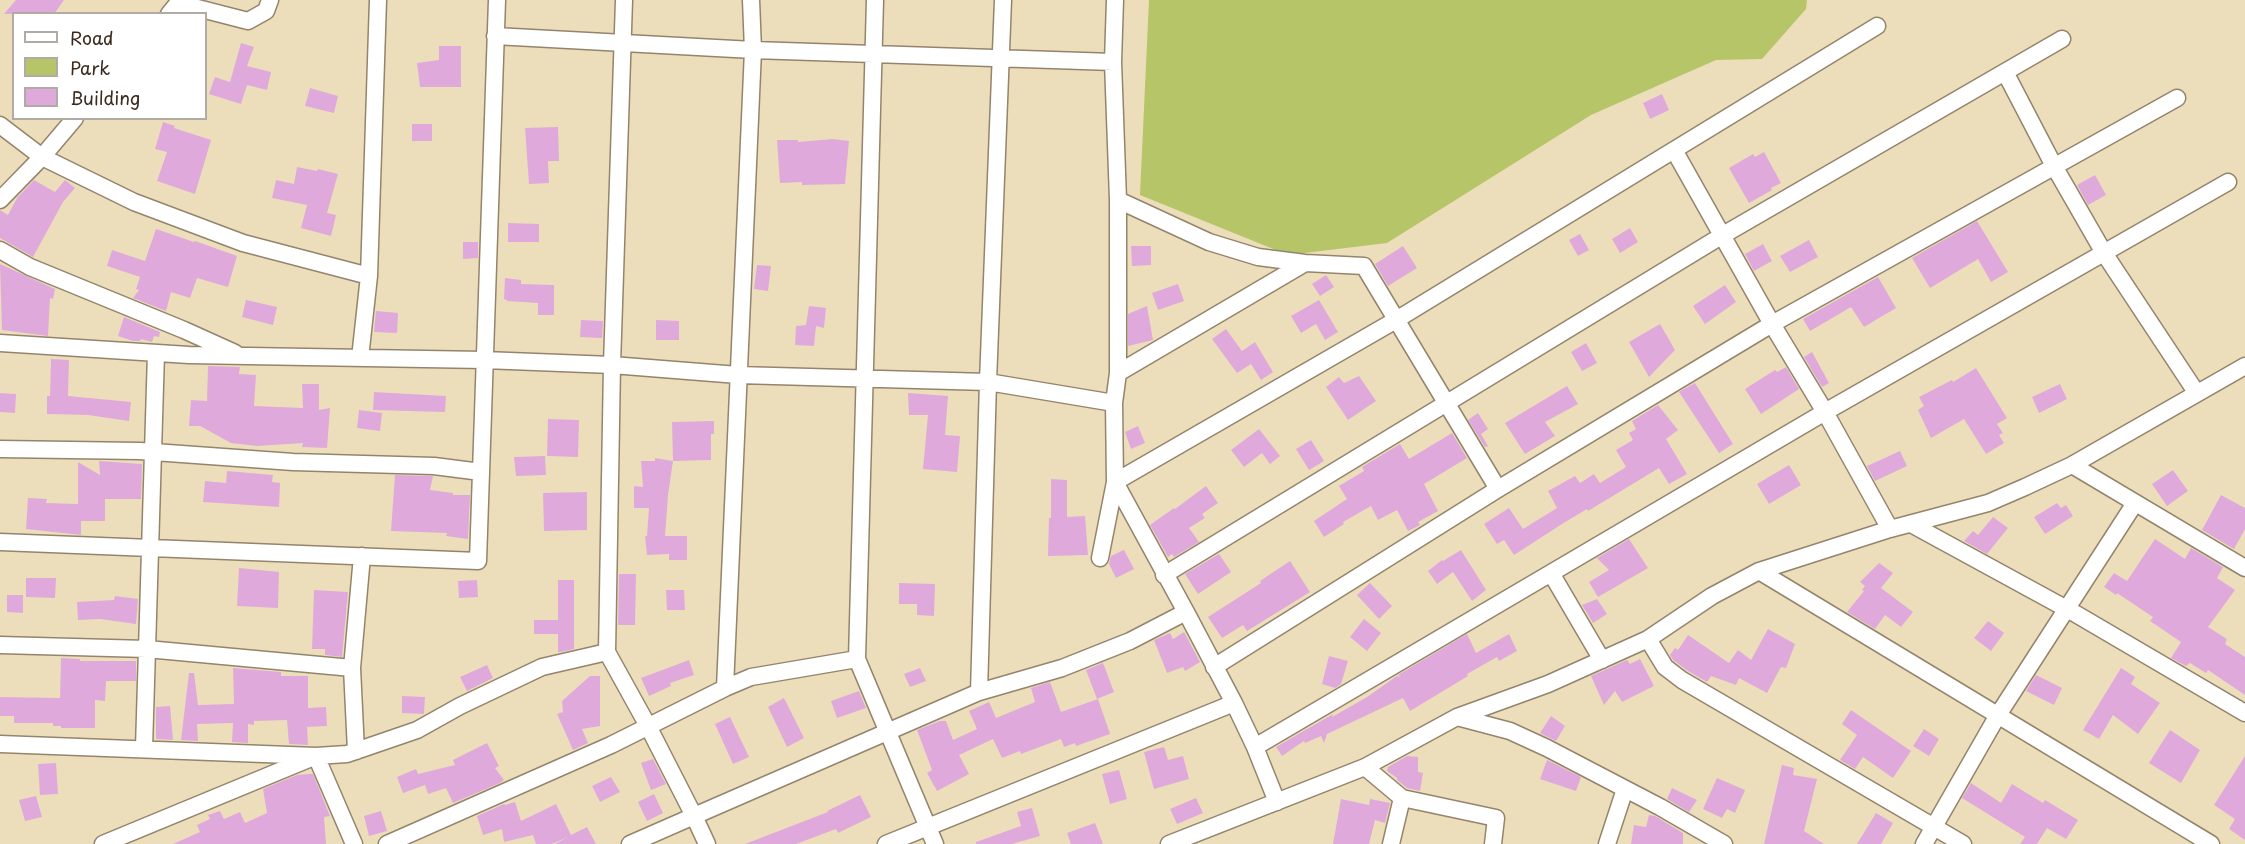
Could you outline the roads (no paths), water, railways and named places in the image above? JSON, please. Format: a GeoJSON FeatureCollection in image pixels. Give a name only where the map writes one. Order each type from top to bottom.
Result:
{"type":"FeatureCollection","features":[{"type":"Feature","properties":{"kind":"street"},"geometry":{"type":"LineString","coordinates":[[207,13],[248,21],[266,11],[270,0]]}},
{"type":"Feature","properties":{"kind":"street"},"geometry":{"type":"LineString","coordinates":[[360,358],[369,276],[378,0]]}},
{"type":"Feature","properties":{"kind":"street"},"geometry":{"type":"LineString","coordinates":[[0,542],[478,561],[497,0]]}},
{"type":"Feature","properties":{"kind":"street"},"geometry":{"type":"LineString","coordinates":[[624,0],[612,365],[607,652],[648,726],[706,844]]}},
{"type":"Feature","properties":{"kind":"street"},"geometry":{"type":"LineString","coordinates":[[725,688],[753,50],[751,0]]}},
{"type":"Feature","properties":{"kind":"street"},"geometry":{"type":"LineString","coordinates":[[875,0],[857,659],[935,844]]}},
{"type":"Feature","properties":{"kind":"street"},"geometry":{"type":"LineString","coordinates":[[979,692],[1003,0]]}},
{"type":"Feature","properties":{"kind":"street"},"geometry":{"type":"LineString","coordinates":[[1100,558],[1115,482],[1114,403],[1118,373],[1118,200],[1113,62],[1115,0]]}},
{"type":"Feature","properties":{"kind":"street"},"geometry":{"type":"LineString","coordinates":[[175,6],[204,12]]}},
{"type":"Feature","properties":{"kind":"street"},"geometry":{"type":"LineString","coordinates":[[1115,482],[1396,320],[1877,26]]}},
{"type":"Feature","properties":{"kind":"street"},"geometry":{"type":"LineString","coordinates":[[495,36],[623,41],[753,50],[875,52],[1113,62]]}},
{"type":"Feature","properties":{"kind":"street"},"geometry":{"type":"LineString","coordinates":[[1164,574],[1723,235],[2062,39]]}},
{"type":"Feature","properties":{"kind":"street"},"geometry":{"type":"LineString","coordinates":[[2005,72],[2054,166],[2104,253],[2196,392]]}},
{"type":"Feature","properties":{"kind":"street"},"geometry":{"type":"LineString","coordinates":[[1214,667],[1498,489],[1772,324],[2177,98]]}},
{"type":"Feature","properties":{"kind":"street"},"geometry":{"type":"LineString","coordinates":[[0,200],[42,157],[73,120]]}},
{"type":"Feature","properties":{"kind":"street"},"geometry":{"type":"LineString","coordinates":[[0,125],[42,157],[134,202],[243,243],[369,276]]}},
{"type":"Feature","properties":{"kind":"street"},"geometry":{"type":"LineString","coordinates":[[1674,150],[1890,529]]}},
{"type":"Feature","properties":{"kind":"street"},"geometry":{"type":"LineString","coordinates":[[1255,747],[1825,412],[2228,182]]}},
{"type":"Feature","properties":{"kind":"street"},"geometry":{"type":"LineString","coordinates":[[1118,200],[1209,242],[1258,257],[1305,263],[1364,266],[1498,489]]}},
{"type":"Feature","properties":{"kind":"street"},"geometry":{"type":"LineString","coordinates":[[0,250],[30,267],[184,330],[240,356]]}},
{"type":"Feature","properties":{"kind":"street"},"geometry":{"type":"LineString","coordinates":[[1118,373],[1305,263]]}},
{"type":"Feature","properties":{"kind":"street"},"geometry":{"type":"LineString","coordinates":[[0,343],[156,353],[484,360],[612,365],[738,375],[988,382],[1114,403]]}},
{"type":"Feature","properties":{"kind":"street"},"geometry":{"type":"LineString","coordinates":[[144,748],[156,353]]}},
{"type":"Feature","properties":{"kind":"street"},"geometry":{"type":"LineString","coordinates":[[1169,844],[1365,767],[1457,717],[1548,684],[1648,639],[1712,596],[1760,571],[1890,529],[1988,503],[2072,465],[2245,366]]}},
{"type":"Feature","properties":{"kind":"street"},"geometry":{"type":"LineString","coordinates":[[0,449],[153,452],[293,462],[434,466],[481,472]]}},
{"type":"Feature","properties":{"kind":"street"},"geometry":{"type":"LineString","coordinates":[[2072,465],[2245,568]]}},
{"type":"Feature","properties":{"kind":"street"},"geometry":{"type":"LineString","coordinates":[[1115,482],[1234,703],[1277,802]]}},
{"type":"Feature","properties":{"kind":"street"},"geometry":{"type":"LineString","coordinates":[[1924,844],[1998,716],[2065,608],[2135,503]]}},
{"type":"Feature","properties":{"kind":"street"},"geometry":{"type":"LineString","coordinates":[[1911,524],[2065,608],[2245,713]]}},
{"type":"Feature","properties":{"kind":"street"},"geometry":{"type":"LineString","coordinates":[[356,751],[352,668],[362,556]]}},
{"type":"Feature","properties":{"kind":"street"},"geometry":{"type":"LineString","coordinates":[[1760,571],[2211,844]]}},
{"type":"Feature","properties":{"kind":"street"},"geometry":{"type":"LineString","coordinates":[[1551,573],[1602,660]]}},
{"type":"Feature","properties":{"kind":"street"},"geometry":{"type":"LineString","coordinates":[[630,844],[979,692],[1062,668],[1130,641],[1186,612]]}},
{"type":"Feature","properties":{"kind":"street"},"geometry":{"type":"LineString","coordinates":[[1648,639],[1665,667],[1682,680],[1963,844]]}},
{"type":"Feature","properties":{"kind":"street"},"geometry":{"type":"LineString","coordinates":[[0,645],[147,649],[352,668]]}},
{"type":"Feature","properties":{"kind":"street"},"geometry":{"type":"LineString","coordinates":[[0,744],[316,756],[347,754],[417,730],[460,706],[542,667],[607,652]]}},
{"type":"Feature","properties":{"kind":"street"},"geometry":{"type":"LineString","coordinates":[[387,844],[611,745],[751,676],[857,659]]}},
{"type":"Feature","properties":{"kind":"street"},"geometry":{"type":"LineString","coordinates":[[886,844],[1234,703]]}},
{"type":"Feature","properties":{"kind":"street"},"geometry":{"type":"LineString","coordinates":[[1457,717],[1510,731],[1625,789],[1723,844]]}},
{"type":"Feature","properties":{"kind":"street"},"geometry":{"type":"LineString","coordinates":[[103,844],[316,756]]}},
{"type":"Feature","properties":{"kind":"street"},"geometry":{"type":"LineString","coordinates":[[316,756],[354,844]]}},
{"type":"Feature","properties":{"kind":"street"},"geometry":{"type":"LineString","coordinates":[[1365,767],[1402,798],[1496,818],[1493,844]]}},
{"type":"Feature","properties":{"kind":"street"},"geometry":{"type":"LineString","coordinates":[[1607,844],[1625,789]]}},
{"type":"Feature","properties":{"kind":"street"},"geometry":{"type":"LineString","coordinates":[[1391,844],[1402,798]]}}]}
